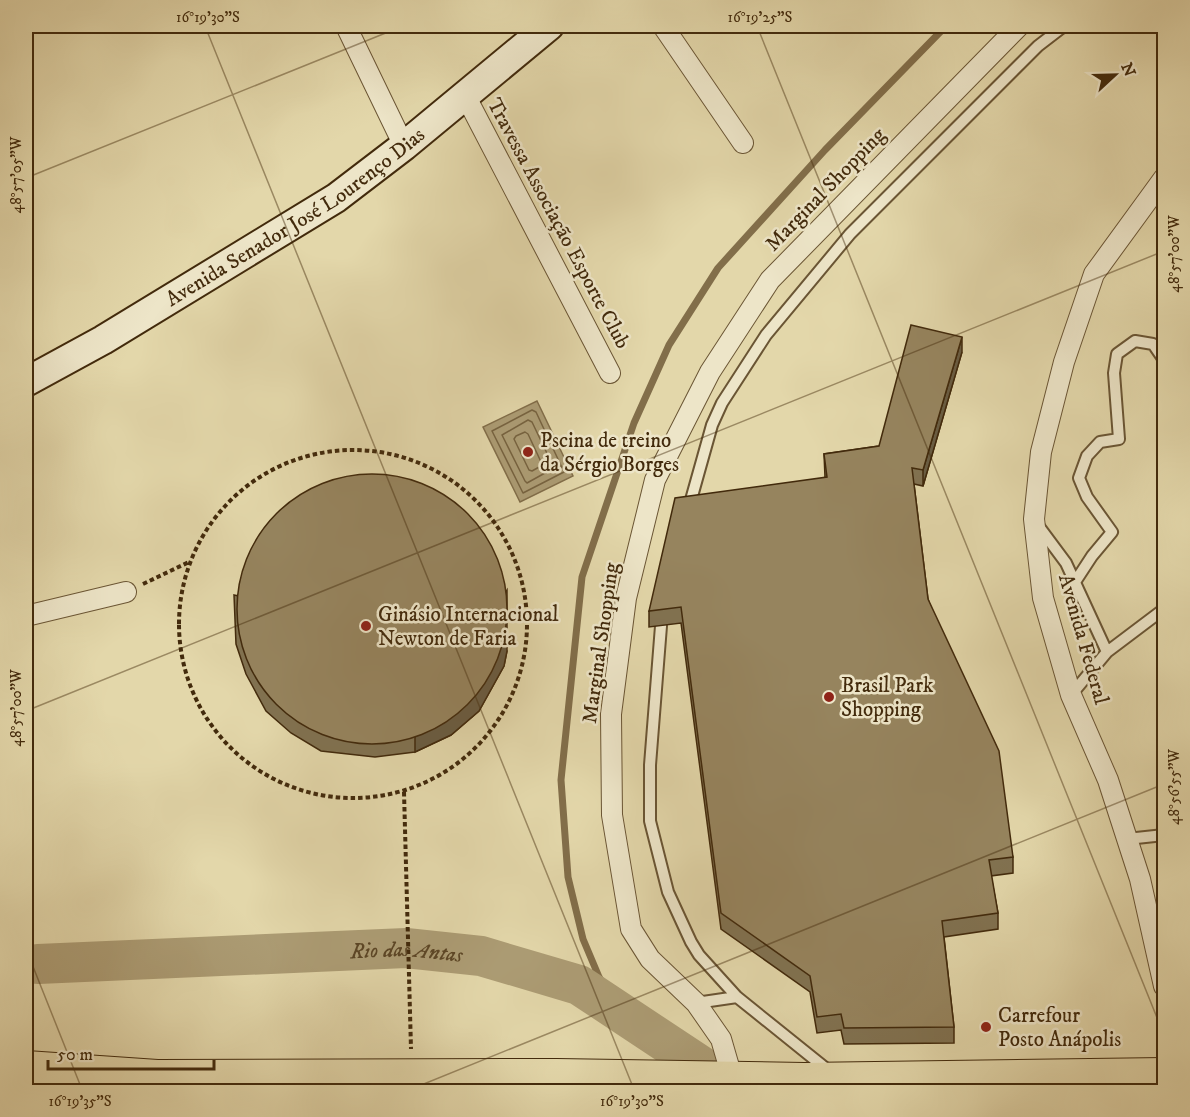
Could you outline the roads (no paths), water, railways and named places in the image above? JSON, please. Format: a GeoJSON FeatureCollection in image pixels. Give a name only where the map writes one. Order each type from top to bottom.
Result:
{"type":"FeatureCollection","features":[{"type":"Feature","properties":{"kind":"main road","name":"Avenida Senador José Lourenço Dias"},"geometry":{"type":"LineString","coordinates":[[26,382],[103,340],[336,198],[404,146],[549,26]]}},
{"type":"Feature","properties":{"kind":"main road"},"geometry":{"type":"LineString","coordinates":[[26,1067],[157,1076],[412,1075],[838,1079],[1164,1074]]}},
{"type":"Feature","properties":{"kind":"main road"},"geometry":{"type":"LineString","coordinates":[[26,1087],[82,1086],[157,1076]]}},
{"type":"Feature","properties":{"kind":"street"},"geometry":{"type":"LineString","coordinates":[[346,26],[404,146]]}},
{"type":"Feature","properties":{"kind":"street"},"geometry":{"type":"LineString","coordinates":[[663,26],[743,143]]}},
{"type":"Feature","properties":{"kind":"street","name":"Marginal Shopping"},"geometry":{"type":"LineString","coordinates":[[732,1077],[721,1039],[696,1002],[650,959],[631,929],[612,815],[611,714],[626,598],[655,480],[711,372],[770,280],[1019,26]]}},
{"type":"Feature","properties":{"kind":"street","name":"Travessa Associação Esporte Club"},"geometry":{"type":"LineString","coordinates":[[465,95],[610,372]]}},
{"type":"Feature","properties":{"kind":"street","name":"Avenida Federal"},"geometry":{"type":"LineString","coordinates":[[1164,178],[1094,274],[1064,362],[1044,441],[1034,519],[1043,598],[1071,695],[1108,780],[1140,879],[1164,986]]}},
{"type":"Feature","properties":{"kind":"street"},"geometry":{"type":"LineString","coordinates":[[26,616],[126,592]]}},
{"type":"Feature","properties":{"kind":"lane"},"geometry":{"type":"LineString","coordinates":[[687,512],[712,424],[722,403],[766,335],[850,234],[1038,46],[1064,26]]}},
{"type":"Feature","properties":{"kind":"lane"},"geometry":{"type":"LineString","coordinates":[[1075,582],[1092,556],[1112,532],[1088,497],[1079,478],[1087,456],[1100,442],[1119,439],[1114,374],[1117,354],[1135,341],[1153,344],[1164,360]]}},
{"type":"Feature","properties":{"kind":"lane"},"geometry":{"type":"LineString","coordinates":[[1034,519],[1066,563],[1107,652]]}},
{"type":"Feature","properties":{"kind":"lane"},"geometry":{"type":"LineString","coordinates":[[1071,695],[1107,652],[1164,609]]}},
{"type":"Feature","properties":{"kind":"lane"},"geometry":{"type":"LineString","coordinates":[[661,626],[650,765],[650,821],[668,892],[691,942],[737,997],[838,1079]]}},
{"type":"Feature","properties":{"kind":"lane"},"geometry":{"type":"LineString","coordinates":[[1127,839],[1164,835]]}},
{"type":"Feature","properties":{"kind":"lane"},"geometry":{"type":"LineString","coordinates":[[696,1002],[737,997]]}},
{"type":"Feature","properties":{"kind":"water","name":"Pscina de treino da Sérgio Borges"},"geometry":{"type":"Polygon","coordinates":[[[537,401],[573,476],[520,502],[483,427],[537,401]]]}},
{"type":"Feature","properties":{"kind":"waterway"},"geometry":{"type":"LineString","coordinates":[[620,1014],[599,977],[583,939],[568,877],[561,780],[582,577],[634,423],[669,345],[718,268],[825,150],[946,26]]}},
{"type":"Feature","properties":{"kind":"waterway","name":"Rio das Antas"},"geometry":{"type":"LineString","coordinates":[[38,964],[406,948],[481,956],[579,985],[739,1091]]}},
{"type":"Feature","properties":{"kind":"place","name":"Pscina de treino da Sérgio Borges"},"geometry":{"type":"Point","coordinates":[528,452]}},
{"type":"Feature","properties":{"kind":"place","name":"Ginásio Internacional Newton de Faria"},"geometry":{"type":"Point","coordinates":[366,626]}},
{"type":"Feature","properties":{"kind":"place","name":"Brasil Park Shopping"},"geometry":{"type":"Point","coordinates":[829,697]}},
{"type":"Feature","properties":{"kind":"place","name":"Carrefour Posto Anápolis"},"geometry":{"type":"Point","coordinates":[986,1027]}}]}
